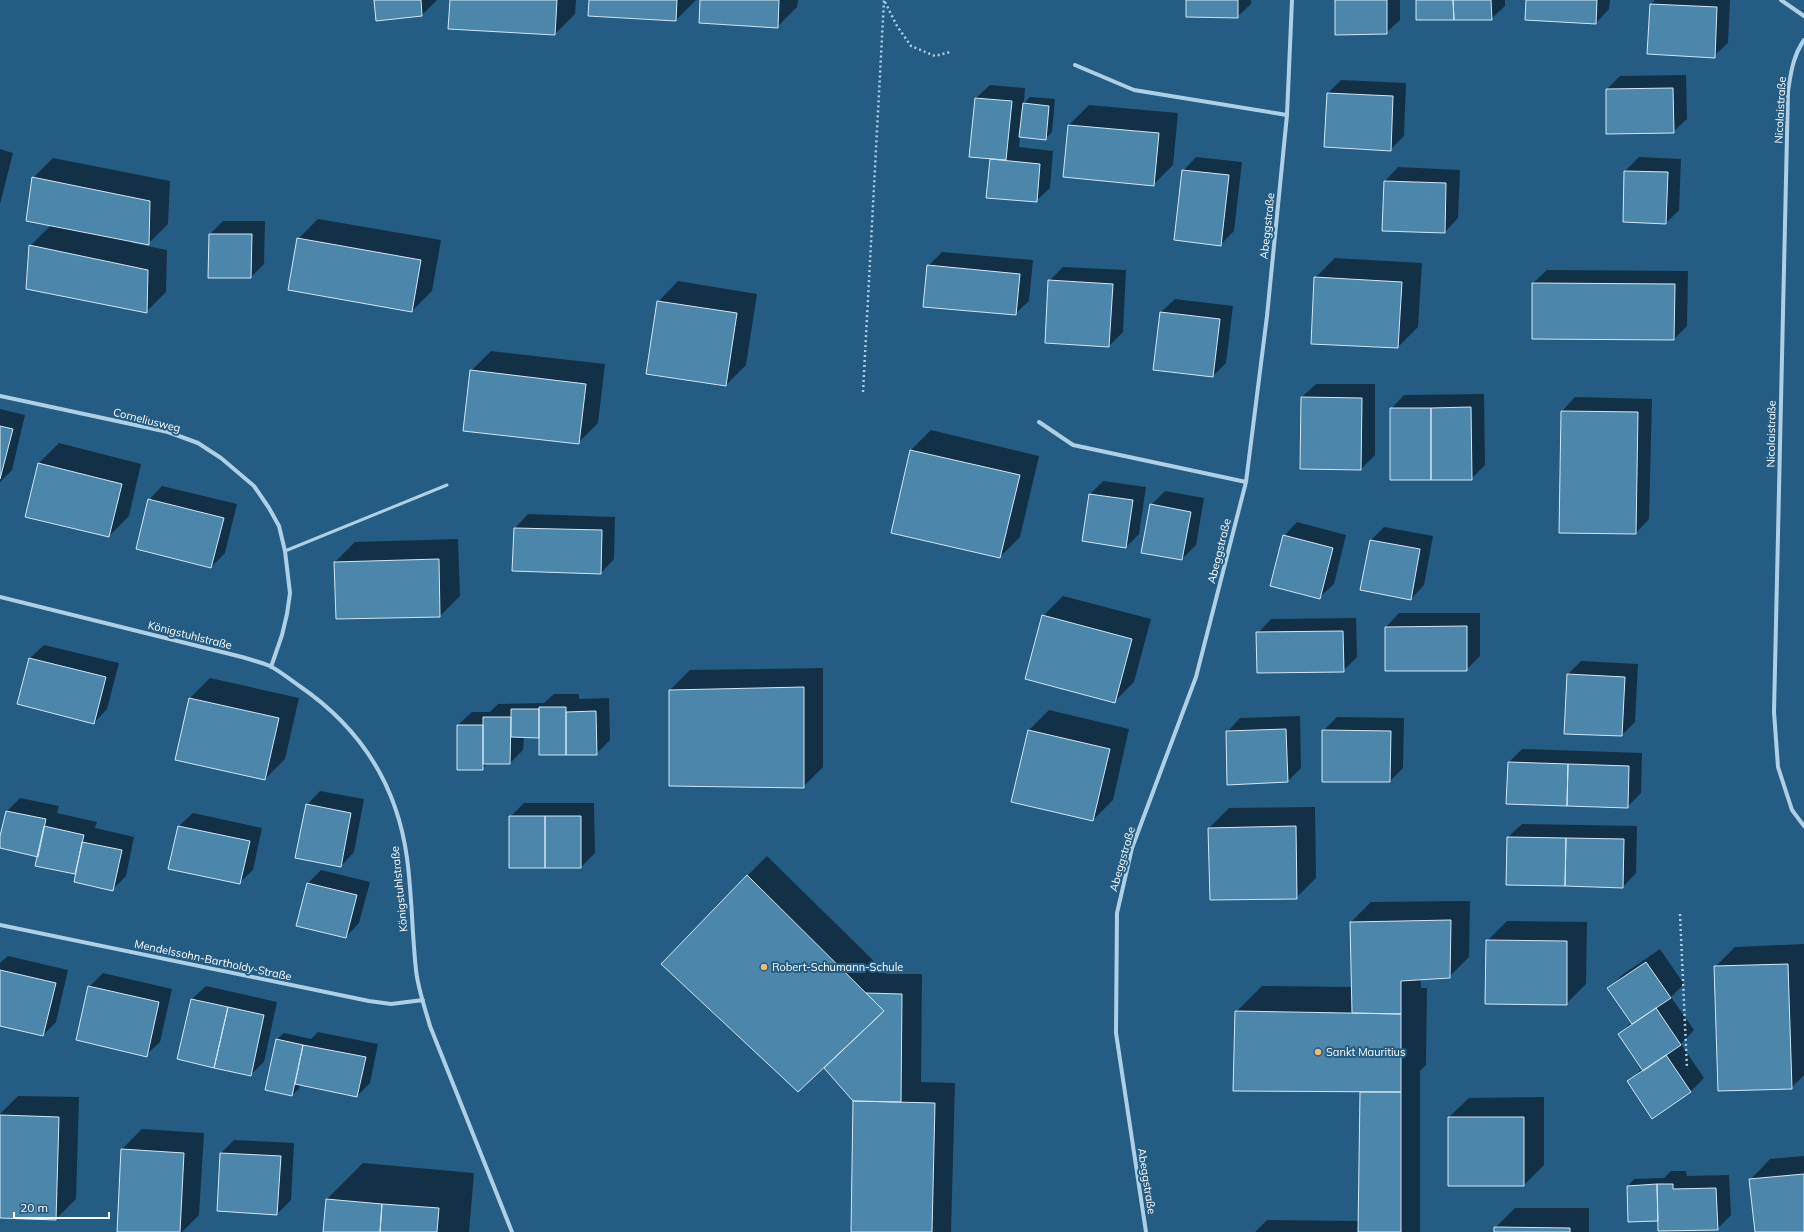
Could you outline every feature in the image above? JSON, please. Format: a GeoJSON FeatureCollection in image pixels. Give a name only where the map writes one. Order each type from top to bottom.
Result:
{"type":"FeatureCollection","features":[{"type":"Feature","properties":{"kind":"street","name":"Abeggstraße"},"geometry":{"type":"LineString","coordinates":[[1146,1232],[1116,1033],[1117,913],[1132,848],[1196,677],[1246,482],[1267,316],[1287,115],[1292,0]]}},
{"type":"Feature","properties":{"kind":"street"},"geometry":{"type":"LineString","coordinates":[[1781,0],[1804,16]]}},
{"type":"Feature","properties":{"kind":"street","name":"Nicolaistraße"},"geometry":{"type":"LineString","coordinates":[[1804,40],[1792,65],[1788,91],[1774,712],[1778,767],[1792,810],[1804,826]]}},
{"type":"Feature","properties":{"kind":"street"},"geometry":{"type":"LineString","coordinates":[[1075,66],[1134,90],[1287,115]]}},
{"type":"Feature","properties":{"kind":"street","name":"Corneliusweg"},"geometry":{"type":"LineString","coordinates":[[0,396],[168,432],[198,443],[221,458],[254,486],[279,526],[285,551],[290,593],[282,635],[271,667]]}},
{"type":"Feature","properties":{"kind":"street"},"geometry":{"type":"LineString","coordinates":[[1039,422],[1073,445],[1246,482]]}},
{"type":"Feature","properties":{"kind":"street","name":"Königstuhlstraße"},"geometry":{"type":"LineString","coordinates":[[0,597],[242,657],[271,667],[321,701],[353,733],[376,765],[388,788],[400,822],[407,858],[416,972],[430,1026],[512,1232]]}},
{"type":"Feature","properties":{"kind":"street","name":"Mendelssohn-Bartholdy-Straße"},"geometry":{"type":"LineString","coordinates":[[0,925],[369,1001],[391,1004],[423,1000]]}},
{"type":"Feature","properties":{"kind":"lane"},"geometry":{"type":"LineString","coordinates":[[285,551],[447,485]]}},
{"type":"Feature","properties":{"kind":"path"},"geometry":{"type":"LineString","coordinates":[[884,0],[897,26],[911,46],[935,56],[950,52]]}},
{"type":"Feature","properties":{"kind":"path"},"geometry":{"type":"LineString","coordinates":[[863,392],[884,0]]}},
{"type":"Feature","properties":{"kind":"path"},"geometry":{"type":"LineString","coordinates":[[1680,914],[1687,1069]]}},
{"type":"Feature","properties":{"kind":"building"},"geometry":{"type":"Polygon","coordinates":[[[374,0],[421,0],[422,16],[376,21],[374,0]]]}},
{"type":"Feature","properties":{"kind":"building"},"geometry":{"type":"Polygon","coordinates":[[[450,0],[557,0],[555,35],[448,29],[450,0]]]}},
{"type":"Feature","properties":{"kind":"building"},"geometry":{"type":"Polygon","coordinates":[[[589,0],[677,0],[676,21],[588,16],[589,0]]]}},
{"type":"Feature","properties":{"kind":"building"},"geometry":{"type":"Polygon","coordinates":[[[700,0],[779,0],[778,28],[699,23],[700,0]]]}},
{"type":"Feature","properties":{"kind":"building"},"geometry":{"type":"Polygon","coordinates":[[[1186,0],[1238,0],[1238,18],[1186,17],[1186,0]]]}},
{"type":"Feature","properties":{"kind":"building"},"geometry":{"type":"Polygon","coordinates":[[[1335,0],[1387,0],[1387,34],[1335,35],[1335,0]]]}},
{"type":"Feature","properties":{"kind":"building"},"geometry":{"type":"Polygon","coordinates":[[[1416,0],[1453,0],[1454,20],[1416,20],[1416,0]]]}},
{"type":"Feature","properties":{"kind":"building"},"geometry":{"type":"Polygon","coordinates":[[[1453,0],[1491,0],[1492,20],[1454,20],[1453,0]]]}},
{"type":"Feature","properties":{"kind":"building"},"geometry":{"type":"Polygon","coordinates":[[[1526,0],[1597,0],[1596,24],[1525,20],[1526,0]]]}},
{"type":"Feature","properties":{"kind":"building"},"geometry":{"type":"Polygon","coordinates":[[[1650,4],[1717,7],[1715,58],[1647,54],[1650,4]]]}},
{"type":"Feature","properties":{"kind":"building"},"geometry":{"type":"Polygon","coordinates":[[[1673,88],[1674,133],[1606,134],[1606,89],[1673,88]]]}},
{"type":"Feature","properties":{"kind":"building"},"geometry":{"type":"Polygon","coordinates":[[[1327,93],[1393,96],[1391,151],[1324,147],[1327,93]]]}},
{"type":"Feature","properties":{"kind":"building"},"geometry":{"type":"Polygon","coordinates":[[[975,98],[1012,101],[1006,160],[969,157],[975,98]]]}},
{"type":"Feature","properties":{"kind":"building"},"geometry":{"type":"Polygon","coordinates":[[[1023,103],[1049,106],[1046,140],[1019,137],[1023,103]]]}},
{"type":"Feature","properties":{"kind":"building"},"geometry":{"type":"Polygon","coordinates":[[[1068,125],[1159,133],[1154,186],[1063,177],[1068,125]]]}},
{"type":"Feature","properties":{"kind":"building"},"geometry":{"type":"Polygon","coordinates":[[[990,159],[1040,164],[1037,202],[986,198],[990,159]]]}},
{"type":"Feature","properties":{"kind":"building"},"geometry":{"type":"Polygon","coordinates":[[[1182,170],[1229,175],[1221,246],[1174,240],[1182,170]]]}},
{"type":"Feature","properties":{"kind":"building"},"geometry":{"type":"Polygon","coordinates":[[[1624,171],[1668,172],[1666,224],[1623,222],[1624,171]]]}},
{"type":"Feature","properties":{"kind":"building"},"geometry":{"type":"Polygon","coordinates":[[[32,177],[150,201],[149,245],[26,221],[32,177]]]}},
{"type":"Feature","properties":{"kind":"building"},"geometry":{"type":"Polygon","coordinates":[[[1384,181],[1446,183],[1445,233],[1382,231],[1384,181]]]}},
{"type":"Feature","properties":{"kind":"building"},"geometry":{"type":"Polygon","coordinates":[[[209,234],[252,234],[251,278],[208,278],[209,234]]]}},
{"type":"Feature","properties":{"kind":"building"},"geometry":{"type":"Polygon","coordinates":[[[297,238],[421,260],[412,312],[288,290],[297,238]]]}},
{"type":"Feature","properties":{"kind":"building"},"geometry":{"type":"Polygon","coordinates":[[[29,245],[148,270],[147,313],[26,289],[29,245]]]}},
{"type":"Feature","properties":{"kind":"building"},"geometry":{"type":"Polygon","coordinates":[[[927,265],[1020,274],[1016,315],[923,307],[927,265]]]}},
{"type":"Feature","properties":{"kind":"building"},"geometry":{"type":"Polygon","coordinates":[[[1314,277],[1402,282],[1398,348],[1311,344],[1314,277]]]}},
{"type":"Feature","properties":{"kind":"building"},"geometry":{"type":"Polygon","coordinates":[[[1048,280],[1113,284],[1109,347],[1045,343],[1048,280]]]}},
{"type":"Feature","properties":{"kind":"building"},"geometry":{"type":"Polygon","coordinates":[[[1532,283],[1675,284],[1674,340],[1532,339],[1532,283]]]}},
{"type":"Feature","properties":{"kind":"building"},"geometry":{"type":"Polygon","coordinates":[[[657,301],[737,313],[726,386],[646,374],[657,301]]]}},
{"type":"Feature","properties":{"kind":"building"},"geometry":{"type":"Polygon","coordinates":[[[1160,312],[1220,319],[1213,377],[1153,370],[1160,312]]]}},
{"type":"Feature","properties":{"kind":"building"},"geometry":{"type":"Polygon","coordinates":[[[470,370],[586,384],[579,444],[463,431],[470,370]]]}},
{"type":"Feature","properties":{"kind":"building"},"geometry":{"type":"Polygon","coordinates":[[[1301,397],[1362,398],[1361,470],[1300,469],[1301,397]]]}},
{"type":"Feature","properties":{"kind":"building"},"geometry":{"type":"Polygon","coordinates":[[[1471,407],[1472,480],[1431,480],[1431,408],[1471,407]]]}},
{"type":"Feature","properties":{"kind":"building"},"geometry":{"type":"Polygon","coordinates":[[[1390,408],[1431,408],[1431,480],[1390,480],[1390,408]]]}},
{"type":"Feature","properties":{"kind":"building"},"geometry":{"type":"Polygon","coordinates":[[[1561,411],[1638,412],[1636,534],[1559,533],[1561,411]]]}},
{"type":"Feature","properties":{"kind":"building"},"geometry":{"type":"Polygon","coordinates":[[[0,426],[13,429],[0,479],[0,426]]]}},
{"type":"Feature","properties":{"kind":"building"},"geometry":{"type":"Polygon","coordinates":[[[910,450],[1020,475],[1000,558],[891,533],[910,450]]]}},
{"type":"Feature","properties":{"kind":"building"},"geometry":{"type":"Polygon","coordinates":[[[38,463],[122,484],[109,537],[25,517],[38,463]]]}},
{"type":"Feature","properties":{"kind":"building"},"geometry":{"type":"Polygon","coordinates":[[[1089,494],[1133,500],[1126,548],[1082,541],[1089,494]]]}},
{"type":"Feature","properties":{"kind":"building"},"geometry":{"type":"Polygon","coordinates":[[[148,499],[224,518],[211,568],[136,549],[148,499]]]}},
{"type":"Feature","properties":{"kind":"building"},"geometry":{"type":"Polygon","coordinates":[[[1150,504],[1191,512],[1182,560],[1141,553],[1150,504]]]}},
{"type":"Feature","properties":{"kind":"building"},"geometry":{"type":"Polygon","coordinates":[[[514,528],[602,530],[601,574],[512,571],[514,528]]]}},
{"type":"Feature","properties":{"kind":"building"},"geometry":{"type":"Polygon","coordinates":[[[1283,535],[1333,548],[1320,599],[1270,586],[1283,535]]]}},
{"type":"Feature","properties":{"kind":"building"},"geometry":{"type":"Polygon","coordinates":[[[1370,540],[1420,549],[1411,600],[1360,590],[1370,540]]]}},
{"type":"Feature","properties":{"kind":"building"},"geometry":{"type":"Polygon","coordinates":[[[439,559],[440,617],[336,619],[334,562],[439,559]]]}},
{"type":"Feature","properties":{"kind":"building"},"geometry":{"type":"Polygon","coordinates":[[[1042,615],[1132,639],[1115,703],[1025,679],[1042,615]]]}},
{"type":"Feature","properties":{"kind":"building"},"geometry":{"type":"Polygon","coordinates":[[[1467,626],[1467,671],[1385,671],[1385,627],[1467,626]]]}},
{"type":"Feature","properties":{"kind":"building"},"geometry":{"type":"Polygon","coordinates":[[[1343,631],[1344,672],[1257,673],[1256,632],[1343,631]]]}},
{"type":"Feature","properties":{"kind":"building"},"geometry":{"type":"Polygon","coordinates":[[[29,658],[106,677],[94,724],[17,704],[29,658]]]}},
{"type":"Feature","properties":{"kind":"building"},"geometry":{"type":"Polygon","coordinates":[[[1567,674],[1625,677],[1622,736],[1564,734],[1567,674]]]}},
{"type":"Feature","properties":{"kind":"building"},"geometry":{"type":"Polygon","coordinates":[[[804,687],[804,788],[669,786],[669,690],[804,687]]]}},
{"type":"Feature","properties":{"kind":"building"},"geometry":{"type":"Polygon","coordinates":[[[189,698],[279,718],[265,780],[175,760],[189,698]]]}},
{"type":"Feature","properties":{"kind":"building"},"geometry":{"type":"Polygon","coordinates":[[[539,707],[566,707],[566,755],[539,755],[539,707]]]}},
{"type":"Feature","properties":{"kind":"building"},"geometry":{"type":"Polygon","coordinates":[[[511,709],[539,709],[539,738],[511,737],[511,709]]]}},
{"type":"Feature","properties":{"kind":"building"},"geometry":{"type":"Polygon","coordinates":[[[596,711],[597,755],[566,755],[566,712],[596,711]]]}},
{"type":"Feature","properties":{"kind":"building"},"geometry":{"type":"Polygon","coordinates":[[[483,717],[511,717],[510,764],[483,764],[483,717]]]}},
{"type":"Feature","properties":{"kind":"building"},"geometry":{"type":"Polygon","coordinates":[[[457,725],[483,725],[483,770],[457,770],[457,725]]]}},
{"type":"Feature","properties":{"kind":"building"},"geometry":{"type":"Polygon","coordinates":[[[1286,729],[1288,782],[1227,785],[1226,731],[1286,729]]]}},
{"type":"Feature","properties":{"kind":"building"},"geometry":{"type":"Polygon","coordinates":[[[1028,730],[1110,749],[1093,821],[1011,802],[1028,730]]]}},
{"type":"Feature","properties":{"kind":"building"},"geometry":{"type":"Polygon","coordinates":[[[1322,730],[1391,731],[1390,782],[1322,782],[1322,730]]]}},
{"type":"Feature","properties":{"kind":"building"},"geometry":{"type":"Polygon","coordinates":[[[1508,762],[1568,764],[1567,806],[1506,804],[1508,762]]]}},
{"type":"Feature","properties":{"kind":"building"},"geometry":{"type":"Polygon","coordinates":[[[1568,764],[1629,766],[1628,808],[1567,806],[1568,764]]]}},
{"type":"Feature","properties":{"kind":"building"},"geometry":{"type":"Polygon","coordinates":[[[306,804],[351,813],[341,867],[295,858],[306,804]]]}},
{"type":"Feature","properties":{"kind":"building"},"geometry":{"type":"Polygon","coordinates":[[[6,811],[46,819],[38,857],[0,848],[0,836],[6,811]]]}},
{"type":"Feature","properties":{"kind":"building"},"geometry":{"type":"Polygon","coordinates":[[[509,816],[545,816],[545,868],[509,868],[509,816]]]}},
{"type":"Feature","properties":{"kind":"building"},"geometry":{"type":"Polygon","coordinates":[[[545,816],[581,816],[581,868],[545,868],[545,816]]]}},
{"type":"Feature","properties":{"kind":"building"},"geometry":{"type":"Polygon","coordinates":[[[44,826],[84,835],[75,874],[35,866],[44,826]]]}},
{"type":"Feature","properties":{"kind":"building"},"geometry":{"type":"Polygon","coordinates":[[[178,826],[250,841],[240,884],[168,869],[178,826]]]}},
{"type":"Feature","properties":{"kind":"building"},"geometry":{"type":"Polygon","coordinates":[[[1296,826],[1297,899],[1210,900],[1208,828],[1296,826]]]}},
{"type":"Feature","properties":{"kind":"building"},"geometry":{"type":"Polygon","coordinates":[[[1507,837],[1566,838],[1565,886],[1506,885],[1507,837]]]}},
{"type":"Feature","properties":{"kind":"building"},"geometry":{"type":"Polygon","coordinates":[[[1566,838],[1624,839],[1623,888],[1565,886],[1566,838]]]}},
{"type":"Feature","properties":{"kind":"building"},"geometry":{"type":"Polygon","coordinates":[[[82,842],[122,850],[113,891],[74,882],[82,842]]]}},
{"type":"Feature","properties":{"kind":"building"},"geometry":{"type":"Polygon","coordinates":[[[747,875],[884,1011],[798,1092],[661,964],[747,875]]]}},
{"type":"Feature","properties":{"kind":"building"},"geometry":{"type":"Polygon","coordinates":[[[307,883],[357,895],[346,938],[296,926],[307,883]]]}},
{"type":"Feature","properties":{"kind":"building"},"geometry":{"type":"Polygon","coordinates":[[[1451,920],[1450,978],[1401,981],[1401,1014],[1352,1013],[1350,922],[1451,920]]]}},
{"type":"Feature","properties":{"kind":"building"},"geometry":{"type":"Polygon","coordinates":[[[1486,940],[1567,941],[1567,1005],[1485,1004],[1486,940]]]}},
{"type":"Feature","properties":{"kind":"building"},"geometry":{"type":"Polygon","coordinates":[[[1646,962],[1671,998],[1632,1024],[1607,988],[1646,962]]]}},
{"type":"Feature","properties":{"kind":"building"},"geometry":{"type":"Polygon","coordinates":[[[1788,964],[1792,1089],[1718,1091],[1714,966],[1788,964]]]}},
{"type":"Feature","properties":{"kind":"building"},"geometry":{"type":"Polygon","coordinates":[[[0,970],[56,983],[43,1036],[0,1026],[0,970]]]}},
{"type":"Feature","properties":{"kind":"building"},"geometry":{"type":"Polygon","coordinates":[[[88,986],[159,1002],[147,1057],[76,1040],[88,986]]]}},
{"type":"Feature","properties":{"kind":"building"},"geometry":{"type":"Polygon","coordinates":[[[866,993],[902,994],[901,1102],[853,1101],[824,1068],[884,1011],[866,993]]]}},
{"type":"Feature","properties":{"kind":"building"},"geometry":{"type":"Polygon","coordinates":[[[191,999],[228,1007],[214,1068],[177,1059],[191,999]]]}},
{"type":"Feature","properties":{"kind":"building"},"geometry":{"type":"Polygon","coordinates":[[[228,1007],[264,1015],[251,1076],[214,1068],[228,1007]]]}},
{"type":"Feature","properties":{"kind":"building"},"geometry":{"type":"Polygon","coordinates":[[[1656,1008],[1681,1045],[1643,1071],[1618,1034],[1656,1008]]]}},
{"type":"Feature","properties":{"kind":"building","name":"Sankt Mauritius"},"geometry":{"type":"Polygon","coordinates":[[[1235,1011],[1401,1014],[1401,1092],[1233,1091],[1235,1011]]]}},
{"type":"Feature","properties":{"kind":"building"},"geometry":{"type":"Polygon","coordinates":[[[276,1039],[303,1045],[292,1096],[265,1090],[276,1039]]]}},
{"type":"Feature","properties":{"kind":"building"},"geometry":{"type":"Polygon","coordinates":[[[303,1045],[366,1057],[357,1097],[295,1084],[303,1045]]]}},
{"type":"Feature","properties":{"kind":"building"},"geometry":{"type":"Polygon","coordinates":[[[1666,1055],[1691,1092],[1652,1119],[1627,1081],[1666,1055]]]}},
{"type":"Feature","properties":{"kind":"building"},"geometry":{"type":"Polygon","coordinates":[[[1360,1092],[1401,1092],[1401,1232],[1358,1232],[1360,1092]]]}},
{"type":"Feature","properties":{"kind":"building"},"geometry":{"type":"Polygon","coordinates":[[[853,1101],[935,1103],[932,1232],[851,1232],[853,1101]]]}},
{"type":"Feature","properties":{"kind":"building"},"geometry":{"type":"Polygon","coordinates":[[[0,1115],[59,1117],[56,1220],[0,1218],[0,1115]]]}},
{"type":"Feature","properties":{"kind":"building"},"geometry":{"type":"Polygon","coordinates":[[[1448,1117],[1524,1117],[1524,1186],[1448,1186],[1448,1117]]]}},
{"type":"Feature","properties":{"kind":"building"},"geometry":{"type":"Polygon","coordinates":[[[121,1149],[184,1153],[180,1232],[117,1232],[121,1149]]]}},
{"type":"Feature","properties":{"kind":"building"},"geometry":{"type":"Polygon","coordinates":[[[220,1153],[281,1156],[277,1215],[217,1211],[220,1153]]]}},
{"type":"Feature","properties":{"kind":"building"},"geometry":{"type":"Polygon","coordinates":[[[1804,1174],[1804,1232],[1755,1232],[1749,1179],[1804,1174]]]}},
{"type":"Feature","properties":{"kind":"building"},"geometry":{"type":"Polygon","coordinates":[[[1657,1184],[1673,1184],[1673,1189],[1716,1188],[1718,1230],[1658,1231],[1657,1184]]]}},
{"type":"Feature","properties":{"kind":"building"},"geometry":{"type":"Polygon","coordinates":[[[1657,1184],[1658,1221],[1628,1222],[1627,1186],[1657,1184]]]}},
{"type":"Feature","properties":{"kind":"building"},"geometry":{"type":"Polygon","coordinates":[[[326,1199],[382,1204],[380,1232],[323,1232],[326,1199]]]}},
{"type":"Feature","properties":{"kind":"building"},"geometry":{"type":"Polygon","coordinates":[[[382,1204],[439,1208],[437,1232],[380,1232],[382,1204]]]}},
{"type":"Feature","properties":{"kind":"building"},"geometry":{"type":"Polygon","coordinates":[[[1494,1227],[1570,1228],[1570,1232],[1494,1232],[1494,1227]]]}},
{"type":"Feature","properties":{"kind":"place","name":"Robert-Schumann-Schule"},"geometry":{"type":"Point","coordinates":[764,967]}},
{"type":"Feature","properties":{"kind":"place","name":"Sankt Mauritius"},"geometry":{"type":"Point","coordinates":[1318,1052]}}]}
